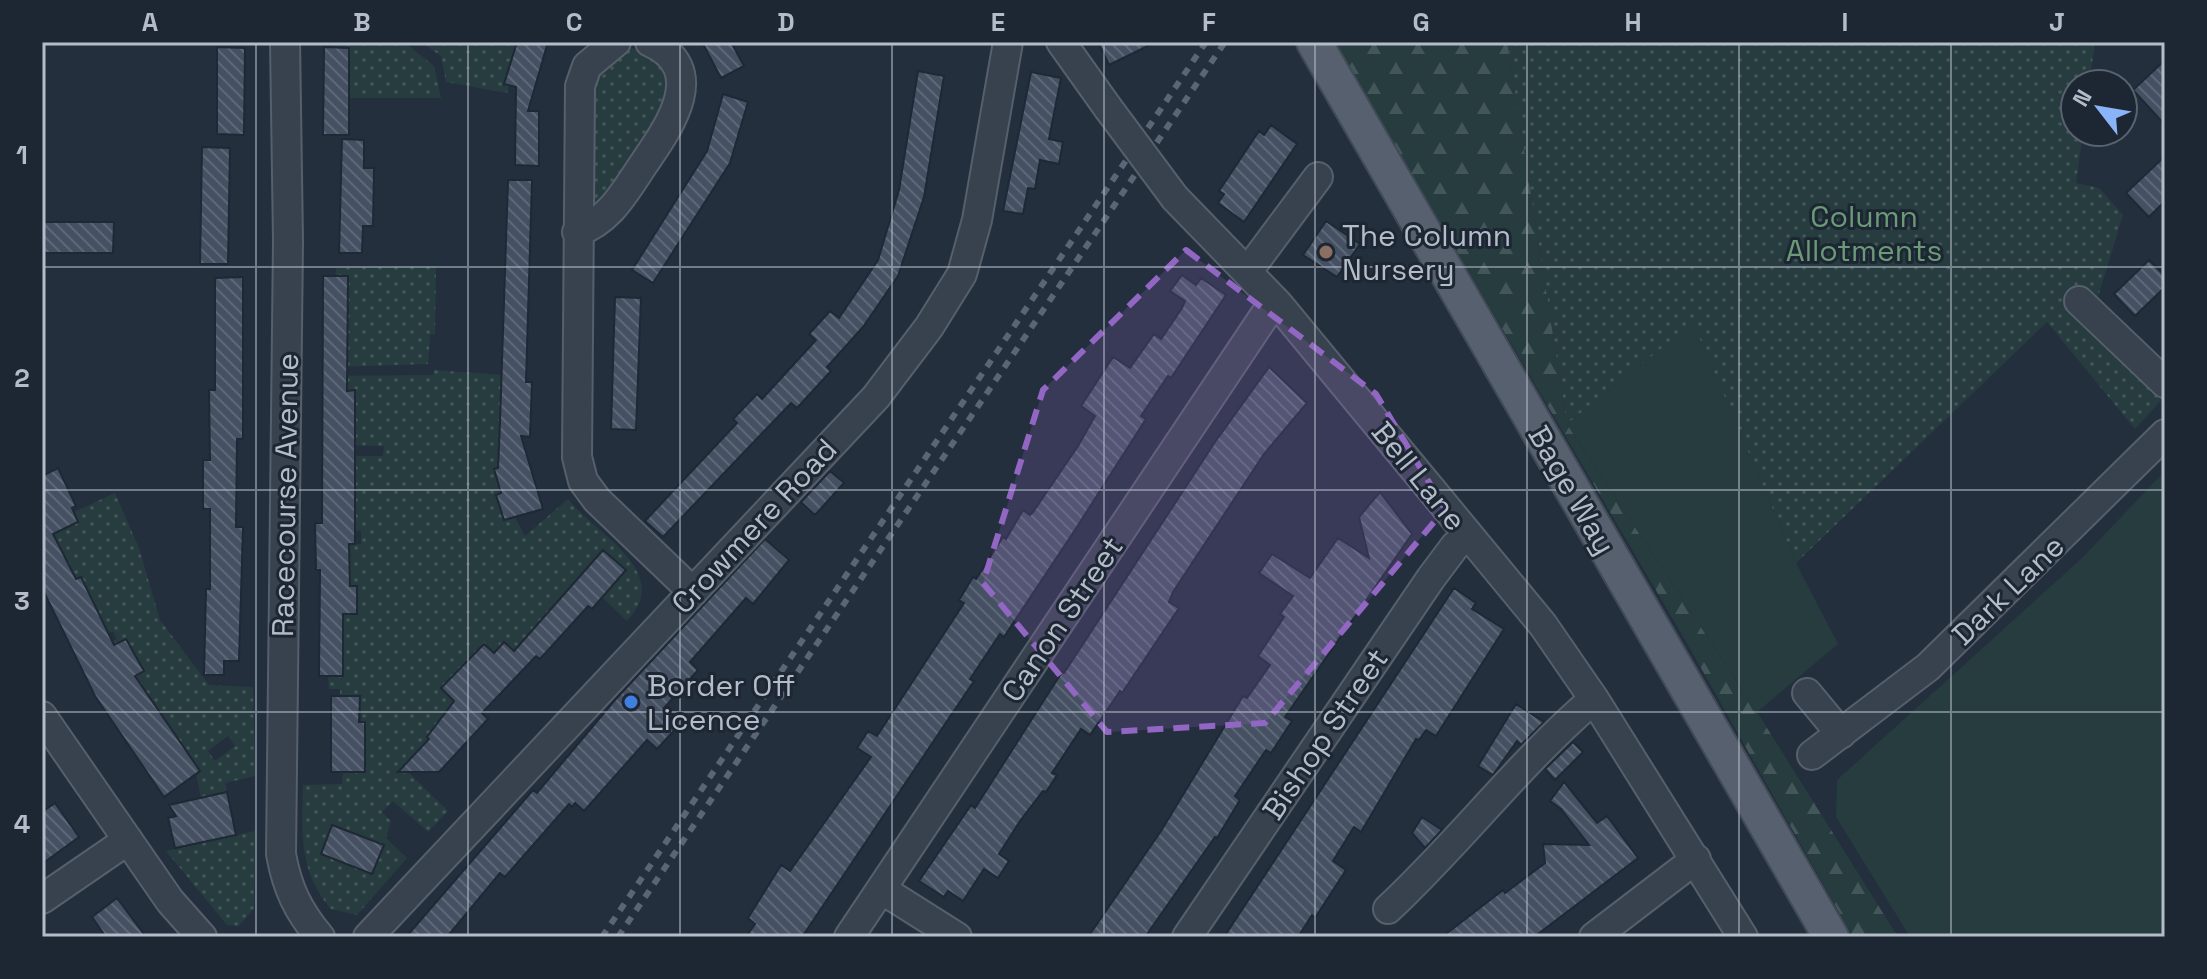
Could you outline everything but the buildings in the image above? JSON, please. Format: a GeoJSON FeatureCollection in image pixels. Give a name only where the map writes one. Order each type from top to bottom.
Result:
{"type":"FeatureCollection","features":[{"type":"Feature","properties":{"kind":"main road","name":"Bage Way"},"geometry":{"type":"LineString","coordinates":[[1314,42],[1831,937]]}},
{"type":"Feature","properties":{"kind":"street","name":"Racecourse Avenue"},"geometry":{"type":"LineString","coordinates":[[285,42],[288,241],[281,854],[287,885],[301,915],[320,937]]}},
{"type":"Feature","properties":{"kind":"street"},"geometry":{"type":"LineString","coordinates":[[616,42],[587,66],[580,86],[575,430],[583,481],[597,500],[693,592]]}},
{"type":"Feature","properties":{"kind":"street"},"geometry":{"type":"LineString","coordinates":[[577,232],[594,226],[610,213],[672,120],[681,100],[675,63],[662,47],[650,42]]}},
{"type":"Feature","properties":{"kind":"street","name":"Crowmere Road"},"geometry":{"type":"LineString","coordinates":[[368,937],[876,397],[929,327],[962,274],[977,220],[1008,42]]}},
{"type":"Feature","properties":{"kind":"street","name":"Bell Lane"},"geometry":{"type":"LineString","coordinates":[[1061,42],[1175,198],[1278,304],[1543,625],[1594,699],[1743,937]]}},
{"type":"Feature","properties":{"kind":"street"},"geometry":{"type":"LineString","coordinates":[[1248,271],[1318,177]]}},
{"type":"Feature","properties":{"kind":"street"},"geometry":{"type":"LineString","coordinates":[[2079,301],[2165,383]]}},
{"type":"Feature","properties":{"kind":"street","name":"Canon Street"},"geometry":{"type":"LineString","coordinates":[[849,937],[1265,315],[1278,304]]}},
{"type":"Feature","properties":{"kind":"street","name":"Dark Lane"},"geometry":{"type":"LineString","coordinates":[[1812,755],[1928,667],[2165,434]]}},
{"type":"Feature","properties":{"kind":"street","name":"Bishop Street"},"geometry":{"type":"LineString","coordinates":[[1187,937],[1431,578],[1455,546],[1468,535]]}},
{"type":"Feature","properties":{"kind":"street"},"geometry":{"type":"LineString","coordinates":[[1807,693],[1841,734]]}},
{"type":"Feature","properties":{"kind":"street"},"geometry":{"type":"LineString","coordinates":[[1388,909],[1437,863],[1555,732],[1594,699]]}},
{"type":"Feature","properties":{"kind":"street"},"geometry":{"type":"LineString","coordinates":[[42,716],[170,901],[202,937]]}},
{"type":"Feature","properties":{"kind":"street"},"geometry":{"type":"LineString","coordinates":[[42,899],[128,840]]}},
{"type":"Feature","properties":{"kind":"street"},"geometry":{"type":"LineString","coordinates":[[1594,937],[1696,859]]}},
{"type":"Feature","properties":{"kind":"street"},"geometry":{"type":"LineString","coordinates":[[881,889],[957,937]]}},
{"type":"Feature","properties":{"kind":"highlighted area"},"geometry":{"type":"Polygon","coordinates":[[[1186,250],[1376,394],[1445,509],[1265,723],[1107,732],[983,583],[1043,390],[1186,250]]]}},
{"type":"Feature","properties":{"kind":"green space"},"geometry":{"type":"Polygon","coordinates":[[[334,42],[404,42],[434,66],[441,98],[349,98],[349,48],[334,47],[334,42]]]}},
{"type":"Feature","properties":{"kind":"green space"},"geometry":{"type":"Polygon","coordinates":[[[421,42],[517,42],[504,83],[509,85],[507,93],[446,82],[441,56],[421,42]]]}},
{"type":"Feature","properties":{"kind":"green space"},"geometry":{"type":"Polygon","coordinates":[[[1334,42],[1507,42],[1567,424],[1757,712],[1898,937],[1853,937],[1684,638],[1334,42]]]}},
{"type":"Feature","properties":{"kind":"green space","name":"Column Allotments"},"geometry":{"type":"Polygon","coordinates":[[[1507,42],[2095,42],[2091,68],[2059,68],[2059,148],[2081,148],[2076,183],[2099,188],[2123,215],[2097,300],[2165,396],[2135,429],[2047,322],[1796,563],[1693,324],[1567,424],[1507,42]]]}},
{"type":"Feature","properties":{"kind":"green space"},"geometry":{"type":"Polygon","coordinates":[[[625,47],[650,52],[667,72],[666,106],[604,203],[595,206],[590,203],[593,72],[625,47]]]}},
{"type":"Feature","properties":{"kind":"green space"},"geometry":{"type":"Polygon","coordinates":[[[436,266],[435,334],[430,335],[428,364],[333,367],[336,268],[436,266]]]}},
{"type":"Feature","properties":{"kind":"green space"},"geometry":{"type":"Polygon","coordinates":[[[1693,323],[1796,563],[1838,644],[1757,712],[1567,424],[1693,323]]]}},
{"type":"Feature","properties":{"kind":"green space"},"geometry":{"type":"Polygon","coordinates":[[[434,370],[502,375],[505,422],[499,423],[499,435],[507,436],[512,463],[494,469],[501,493],[496,495],[501,511],[510,508],[525,536],[568,499],[626,555],[642,586],[639,603],[627,621],[602,597],[626,570],[603,550],[519,645],[534,659],[528,664],[504,642],[443,714],[451,722],[436,727],[427,737],[433,742],[403,767],[448,811],[428,832],[393,801],[382,812],[391,821],[386,838],[407,858],[357,915],[331,909],[320,894],[307,865],[303,835],[303,785],[342,784],[343,772],[365,772],[360,697],[340,696],[340,689],[329,689],[328,676],[343,675],[344,614],[357,614],[357,587],[329,586],[331,570],[350,569],[349,544],[361,544],[361,531],[355,530],[355,456],[383,456],[384,446],[337,445],[355,439],[355,391],[331,391],[331,376],[433,375],[434,370]]]}},
{"type":"Feature","properties":{"kind":"green space"},"geometry":{"type":"Polygon","coordinates":[[[2165,471],[2165,937],[1910,937],[1836,817],[1837,780],[2082,558],[2165,471]]]}},
{"type":"Feature","properties":{"kind":"green space"},"geometry":{"type":"Polygon","coordinates":[[[115,493],[139,548],[160,620],[209,685],[253,687],[255,776],[225,783],[227,792],[201,798],[196,773],[200,770],[132,678],[144,671],[138,661],[95,648],[117,639],[113,631],[109,633],[81,577],[73,580],[48,537],[59,531],[74,512],[115,493]],[[228,736],[208,751],[215,761],[235,746],[228,736]]]}},
{"type":"Feature","properties":{"kind":"green space"},"geometry":{"type":"Polygon","coordinates":[[[255,831],[254,908],[239,926],[227,925],[166,851],[255,831]]]}},
{"type":"Feature","properties":{"kind":"railway"},"geometry":{"type":"LineString","coordinates":[[602,937],[1206,42]]}},
{"type":"Feature","properties":{"kind":"railway"},"geometry":{"type":"LineString","coordinates":[[618,937],[1225,42]]}},
{"type":"Feature","properties":{"kind":"place","name":"The Column Nursery"},"geometry":{"type":"Point","coordinates":[1326,252]}},
{"type":"Feature","properties":{"kind":"place","name":"Border Off Licence"},"geometry":{"type":"Point","coordinates":[631,702]}}]}
